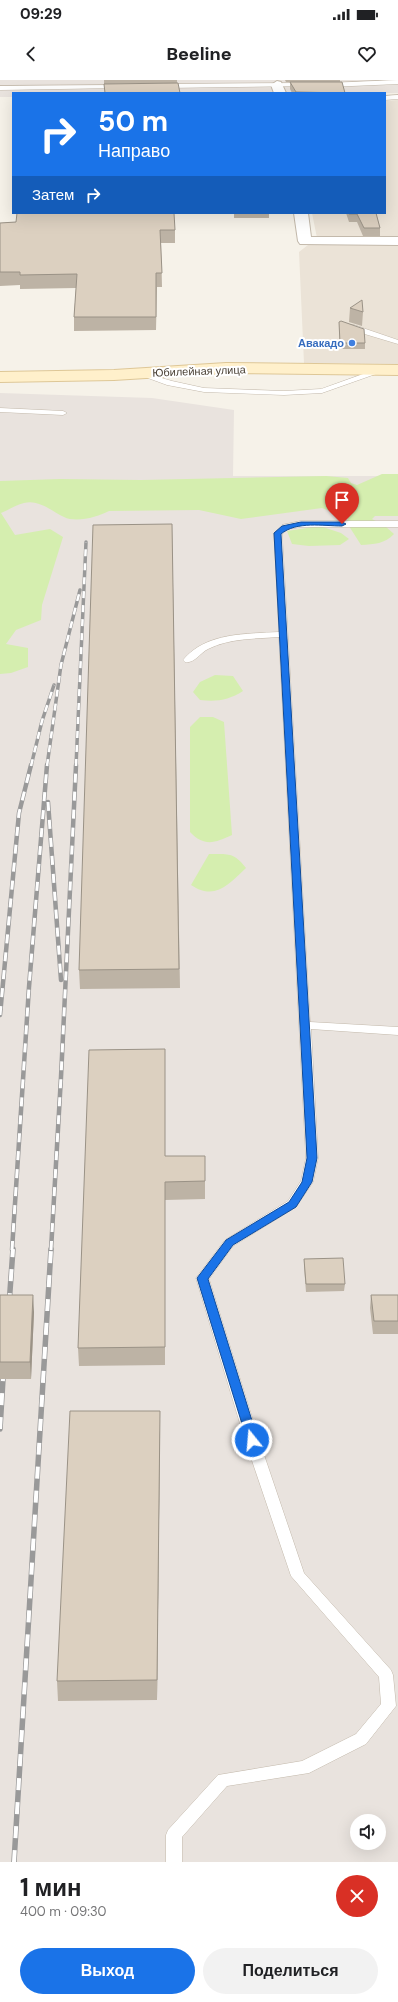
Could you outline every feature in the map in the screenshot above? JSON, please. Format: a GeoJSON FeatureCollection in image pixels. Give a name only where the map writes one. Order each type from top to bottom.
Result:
{"type":"FeatureCollection","features":[{"type":"Feature","properties":{"kind":"street"},"geometry":{"type":"LineString","coordinates":[[301,214],[305,241],[398,241]]}},
{"type":"Feature","properties":{"kind":"street","name":"Юбилейная улица"},"geometry":{"type":"LineString","coordinates":[[0,377],[141,374],[226,368],[390,370]]}},
{"type":"Feature","properties":{"kind":"lane"},"geometry":{"type":"LineString","coordinates":[[322,85],[398,82]]}},
{"type":"Feature","properties":{"kind":"lane"},"geometry":{"type":"LineString","coordinates":[[161,86],[279,89],[314,85]]}},
{"type":"Feature","properties":{"kind":"lane"},"geometry":{"type":"LineString","coordinates":[[0,88],[130,86]]}},
{"type":"Feature","properties":{"kind":"lane"},"geometry":{"type":"LineString","coordinates":[[386,98],[398,97]]}},
{"type":"Feature","properties":{"kind":"lane"},"geometry":{"type":"LineString","coordinates":[[345,325],[398,342]]}},
{"type":"Feature","properties":{"kind":"lane"},"geometry":{"type":"LineString","coordinates":[[141,374],[170,383],[204,390],[284,393],[322,391],[390,370]]}},
{"type":"Feature","properties":{"kind":"lane"},"geometry":{"type":"LineString","coordinates":[[0,410],[63,413]]}},
{"type":"Feature","properties":{"kind":"lane"},"geometry":{"type":"LineString","coordinates":[[174,1862],[174,1835],[223,1780],[304,1768],[361,1739],[394,1706],[386,1676],[298,1576],[252,1440],[202,1278],[229,1243],[292,1204],[307,1182],[312,1158],[306,1025],[278,533],[285,527],[301,524],[398,524]]}},
{"type":"Feature","properties":{"kind":"lane"},"geometry":{"type":"LineString","coordinates":[[188,660],[204,647],[229,638],[283,634]]}},
{"type":"Feature","properties":{"kind":"lane"},"geometry":{"type":"LineString","coordinates":[[306,1025],[398,1031]]}},
{"type":"Feature","properties":{"kind":"shaded area"},"geometry":{"type":"Polygon","coordinates":[[[0,80],[398,80],[398,93],[12,92],[12,97],[0,97],[0,80]]]}},
{"type":"Feature","properties":{"kind":"shaded area"},"geometry":{"type":"Polygon","coordinates":[[[398,100],[398,364],[304,363],[299,252],[317,238],[312,214],[386,214],[386,101],[398,100]]]}},
{"type":"Feature","properties":{"kind":"shaded area"},"geometry":{"type":"Polygon","coordinates":[[[0,393],[152,398],[234,410],[233,476],[398,476],[398,1862],[0,1862],[0,393]]]}},
{"type":"Feature","properties":{"kind":"green space"},"geometry":{"type":"Polygon","coordinates":[[[382,474],[398,474],[398,516],[375,516],[372,519],[385,526],[394,534],[383,542],[361,545],[347,523],[348,518],[322,508],[241,519],[199,510],[109,511],[93,517],[69,519],[45,506],[29,502],[18,505],[1,513],[15,535],[50,529],[63,537],[42,605],[41,620],[16,630],[6,644],[28,648],[28,667],[11,673],[0,674],[0,481],[326,476],[348,478],[351,483],[357,485],[382,474]]]}},
{"type":"Feature","properties":{"kind":"green space"},"geometry":{"type":"Polygon","coordinates":[[[320,526],[341,533],[349,539],[340,545],[309,546],[292,544],[287,531],[320,526]]]}},
{"type":"Feature","properties":{"kind":"green space"},"geometry":{"type":"Polygon","coordinates":[[[215,675],[233,676],[243,691],[223,700],[200,700],[193,692],[200,682],[215,675]]]}},
{"type":"Feature","properties":{"kind":"green space"},"geometry":{"type":"Polygon","coordinates":[[[200,717],[213,717],[224,722],[232,835],[215,842],[205,842],[200,840],[190,832],[190,727],[200,717]]]}},
{"type":"Feature","properties":{"kind":"green space"},"geometry":{"type":"Polygon","coordinates":[[[209,854],[230,855],[238,859],[246,868],[221,889],[214,891],[200,890],[191,885],[209,854]]]}},
{"type":"Feature","properties":{"kind":"building"},"geometry":{"type":"Polygon","coordinates":[[[290,82],[342,82],[345,92],[296,92],[290,82]]]}},
{"type":"Feature","properties":{"kind":"building"},"geometry":{"type":"Polygon","coordinates":[[[178,83],[180,92],[105,92],[104,84],[178,83]]]}},
{"type":"Feature","properties":{"kind":"building"},"geometry":{"type":"Polygon","coordinates":[[[17,214],[174,214],[175,230],[160,230],[162,273],[156,273],[156,317],[74,317],[77,274],[20,275],[20,272],[0,272],[0,223],[16,222],[17,214]]]}},
{"type":"Feature","properties":{"kind":"building"},"geometry":{"type":"Polygon","coordinates":[[[357,214],[376,214],[380,228],[364,228],[357,214]]]}},
{"type":"Feature","properties":{"kind":"building"},"geometry":{"type":"Polygon","coordinates":[[[362,300],[363,312],[350,308],[362,300]]]}},
{"type":"Feature","properties":{"kind":"building"},"geometry":{"type":"Polygon","coordinates":[[[341,321],[364,329],[365,343],[340,343],[339,322],[341,321]]]}},
{"type":"Feature","properties":{"kind":"building"},"geometry":{"type":"Polygon","coordinates":[[[172,524],[179,969],[79,970],[93,525],[172,524]]]}},
{"type":"Feature","properties":{"kind":"building"},"geometry":{"type":"Polygon","coordinates":[[[165,1049],[165,1156],[205,1156],[205,1181],[165,1182],[165,1347],[78,1348],[89,1050],[165,1049]]]}},
{"type":"Feature","properties":{"kind":"building"},"geometry":{"type":"Polygon","coordinates":[[[343,1258],[345,1284],[306,1284],[304,1259],[343,1258]]]}},
{"type":"Feature","properties":{"kind":"building"},"geometry":{"type":"Polygon","coordinates":[[[0,1295],[33,1295],[30,1362],[0,1362],[0,1295]]]}},
{"type":"Feature","properties":{"kind":"building"},"geometry":{"type":"Polygon","coordinates":[[[371,1295],[398,1295],[398,1321],[374,1321],[371,1295]]]}},
{"type":"Feature","properties":{"kind":"building"},"geometry":{"type":"Polygon","coordinates":[[[70,1411],[160,1411],[157,1680],[57,1681],[70,1411]]]}},
{"type":"Feature","properties":{"kind":"railway"},"geometry":{"type":"LineString","coordinates":[[76,766],[86,542]]}},
{"type":"Feature","properties":{"kind":"railway"},"geometry":{"type":"LineString","coordinates":[[47,766],[61,665],[80,590]]}},
{"type":"Feature","properties":{"kind":"railway"},"geometry":{"type":"LineString","coordinates":[[31,766],[42,721],[54,685]]}},
{"type":"Feature","properties":{"kind":"railway"},"geometry":{"type":"LineString","coordinates":[[0,1015],[19,813],[31,765]]}},
{"type":"Feature","properties":{"kind":"railway"},"geometry":{"type":"LineString","coordinates":[[12,1250],[29,987],[47,765]]}},
{"type":"Feature","properties":{"kind":"railway"},"geometry":{"type":"LineString","coordinates":[[51,1250],[76,765]]}},
{"type":"Feature","properties":{"kind":"railway"},"geometry":{"type":"LineString","coordinates":[[48,802],[61,980]]}},
{"type":"Feature","properties":{"kind":"railway"},"geometry":{"type":"LineString","coordinates":[[9,1305],[13,1249]]}},
{"type":"Feature","properties":{"kind":"railway"},"geometry":{"type":"LineString","coordinates":[[14,1862],[51,1249]]}},
{"type":"Feature","properties":{"kind":"railway"},"geometry":{"type":"LineString","coordinates":[[0,1429],[3,1379]]}},
{"type":"Feature","properties":{"kind":"place","name":"Авакадо"},"geometry":{"type":"Point","coordinates":[352,343]}},
{"type":"Feature","properties":{"kind":"route"},"geometry":{"type":"LineString","coordinates":[[252,1440],[202,1278],[229,1243],[292,1204],[307,1182],[312,1158],[306,1025],[278,533],[285,527],[301,524],[342,524]]}}]}
